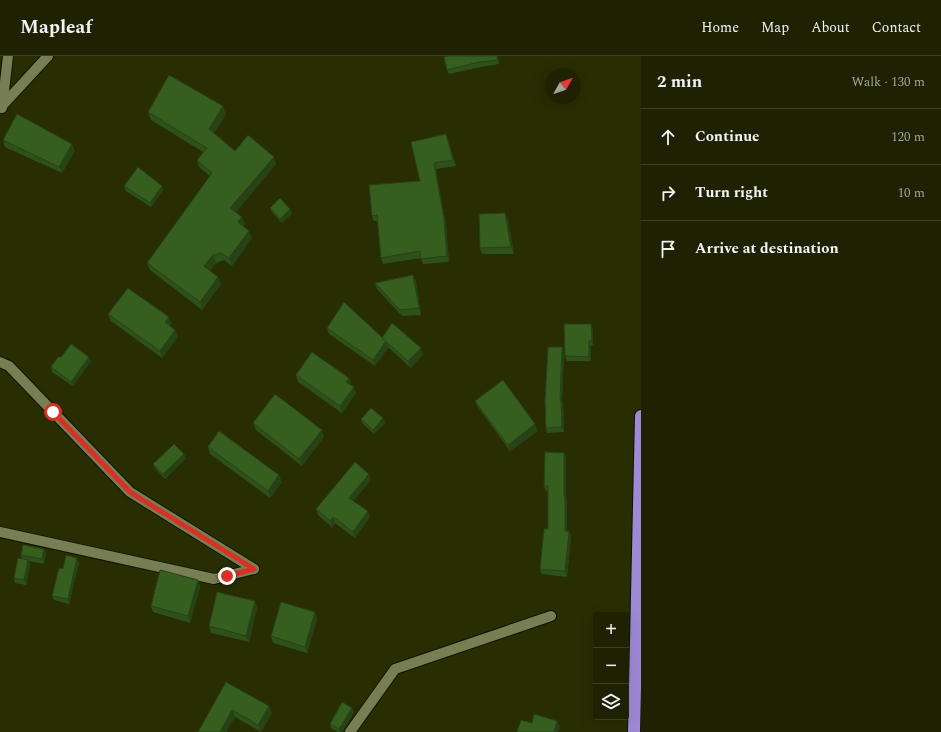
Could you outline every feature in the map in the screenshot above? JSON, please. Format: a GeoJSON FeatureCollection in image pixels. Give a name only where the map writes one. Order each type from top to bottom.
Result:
{"type":"FeatureCollection","features":[{"type":"Feature","properties":{"kind":"highway"},"geometry":{"type":"LineString","coordinates":[[634,732],[641,416]]}},
{"type":"Feature","properties":{"kind":"street"},"geometry":{"type":"LineString","coordinates":[[1,110],[8,56]]}},
{"type":"Feature","properties":{"kind":"street"},"geometry":{"type":"LineString","coordinates":[[1,110],[48,56]]}},
{"type":"Feature","properties":{"kind":"street"},"geometry":{"type":"LineString","coordinates":[[0,362],[9,366],[130,492],[254,569],[214,580],[0,532]]}},
{"type":"Feature","properties":{"kind":"street"},"geometry":{"type":"LineString","coordinates":[[350,732],[395,669],[551,616]]}},
{"type":"Feature","properties":{"kind":"building"},"geometry":{"type":"Polygon","coordinates":[[[497,56],[497,60],[479,62],[447,70],[444,57],[497,56]]]}},
{"type":"Feature","properties":{"kind":"building"},"geometry":{"type":"Polygon","coordinates":[[[169,75],[223,106],[209,129],[235,151],[248,135],[274,157],[230,208],[242,217],[238,222],[249,231],[229,258],[221,253],[213,255],[204,266],[218,277],[200,302],[147,263],[212,173],[197,160],[207,148],[148,112],[169,75]]]}},
{"type":"Feature","properties":{"kind":"building"},"geometry":{"type":"Polygon","coordinates":[[[17,114],[72,144],[59,167],[3,140],[17,114]]]}},
{"type":"Feature","properties":{"kind":"building"},"geometry":{"type":"Polygon","coordinates":[[[446,134],[453,160],[434,163],[444,219],[447,256],[421,259],[420,251],[381,258],[377,215],[372,216],[369,185],[420,181],[411,142],[446,134]]]}},
{"type":"Feature","properties":{"kind":"building"},"geometry":{"type":"Polygon","coordinates":[[[138,167],[162,186],[150,203],[124,186],[138,167]]]}},
{"type":"Feature","properties":{"kind":"building"},"geometry":{"type":"Polygon","coordinates":[[[280,198],[290,209],[280,219],[270,208],[280,198]]]}},
{"type":"Feature","properties":{"kind":"building"},"geometry":{"type":"Polygon","coordinates":[[[505,213],[511,247],[480,248],[479,214],[505,213]]]}},
{"type":"Feature","properties":{"kind":"building"},"geometry":{"type":"Polygon","coordinates":[[[413,275],[419,308],[400,310],[375,283],[413,275]]]}},
{"type":"Feature","properties":{"kind":"building"},"geometry":{"type":"Polygon","coordinates":[[[128,288],[169,317],[165,322],[175,330],[160,351],[108,314],[128,288]]]}},
{"type":"Feature","properties":{"kind":"building"},"geometry":{"type":"Polygon","coordinates":[[[344,302],[386,341],[373,360],[327,328],[344,302]]]}},
{"type":"Feature","properties":{"kind":"building"},"geometry":{"type":"Polygon","coordinates":[[[392,323],[421,348],[408,361],[382,338],[392,323]]]}},
{"type":"Feature","properties":{"kind":"building"},"geometry":{"type":"Polygon","coordinates":[[[564,324],[591,324],[592,341],[589,341],[589,357],[565,356],[564,324]]]}},
{"type":"Feature","properties":{"kind":"building"},"geometry":{"type":"Polygon","coordinates":[[[71,344],[89,357],[71,382],[51,367],[58,357],[61,357],[71,344]]]}},
{"type":"Feature","properties":{"kind":"building"},"geometry":{"type":"Polygon","coordinates":[[[548,347],[562,347],[560,400],[562,427],[546,428],[545,401],[548,347]]]}},
{"type":"Feature","properties":{"kind":"building"},"geometry":{"type":"Polygon","coordinates":[[[312,352],[349,378],[346,382],[354,387],[340,406],[296,375],[312,352]]]}},
{"type":"Feature","properties":{"kind":"building"},"geometry":{"type":"Polygon","coordinates":[[[503,380],[535,424],[508,445],[475,401],[503,380]]]}},
{"type":"Feature","properties":{"kind":"building"},"geometry":{"type":"Polygon","coordinates":[[[275,394],[322,430],[299,459],[253,423],[275,394]]]}},
{"type":"Feature","properties":{"kind":"building"},"geometry":{"type":"Polygon","coordinates":[[[371,408],[383,418],[373,430],[361,419],[371,408]]]}},
{"type":"Feature","properties":{"kind":"building"},"geometry":{"type":"Polygon","coordinates":[[[219,431],[279,475],[268,491],[208,447],[219,431]]]}},
{"type":"Feature","properties":{"kind":"building"},"geometry":{"type":"Polygon","coordinates":[[[174,444],[184,454],[163,474],[153,464],[174,444]]]}},
{"type":"Feature","properties":{"kind":"building"},"geometry":{"type":"Polygon","coordinates":[[[545,452],[564,453],[565,531],[569,532],[565,571],[540,569],[544,529],[548,529],[548,486],[544,486],[545,452]]]}},
{"type":"Feature","properties":{"kind":"building"},"geometry":{"type":"Polygon","coordinates":[[[355,462],[369,474],[349,498],[368,511],[353,532],[333,517],[330,521],[316,509],[355,462]]]}},
{"type":"Feature","properties":{"kind":"building"},"geometry":{"type":"Polygon","coordinates":[[[23,545],[44,549],[42,559],[21,555],[23,545]]]}},
{"type":"Feature","properties":{"kind":"building"},"geometry":{"type":"Polygon","coordinates":[[[66,555],[77,558],[68,599],[52,596],[59,568],[63,569],[66,555]]]}},
{"type":"Feature","properties":{"kind":"building"},"geometry":{"type":"Polygon","coordinates":[[[18,558],[28,560],[24,580],[14,578],[18,558]]]}},
{"type":"Feature","properties":{"kind":"building"},"geometry":{"type":"Polygon","coordinates":[[[160,570],[198,580],[188,616],[151,606],[160,570]]]}},
{"type":"Feature","properties":{"kind":"building"},"geometry":{"type":"Polygon","coordinates":[[[217,592],[255,601],[246,636],[209,626],[217,592]]]}},
{"type":"Feature","properties":{"kind":"building"},"geometry":{"type":"Polygon","coordinates":[[[281,602],[315,612],[305,647],[271,636],[281,602]]]}},
{"type":"Feature","properties":{"kind":"building"},"geometry":{"type":"Polygon","coordinates":[[[226,682],[269,706],[258,725],[232,710],[220,732],[198,732],[226,682]]]}},
{"type":"Feature","properties":{"kind":"building"},"geometry":{"type":"Polygon","coordinates":[[[342,702],[352,708],[339,729],[330,724],[342,702]]]}},
{"type":"Feature","properties":{"kind":"building"},"geometry":{"type":"Polygon","coordinates":[[[534,714],[557,721],[554,732],[517,732],[521,720],[532,723],[534,714]]]}},
{"type":"Feature","properties":{"kind":"route"},"geometry":{"type":"LineString","coordinates":[[53,412],[130,492],[254,569],[227,576]]}}]}
